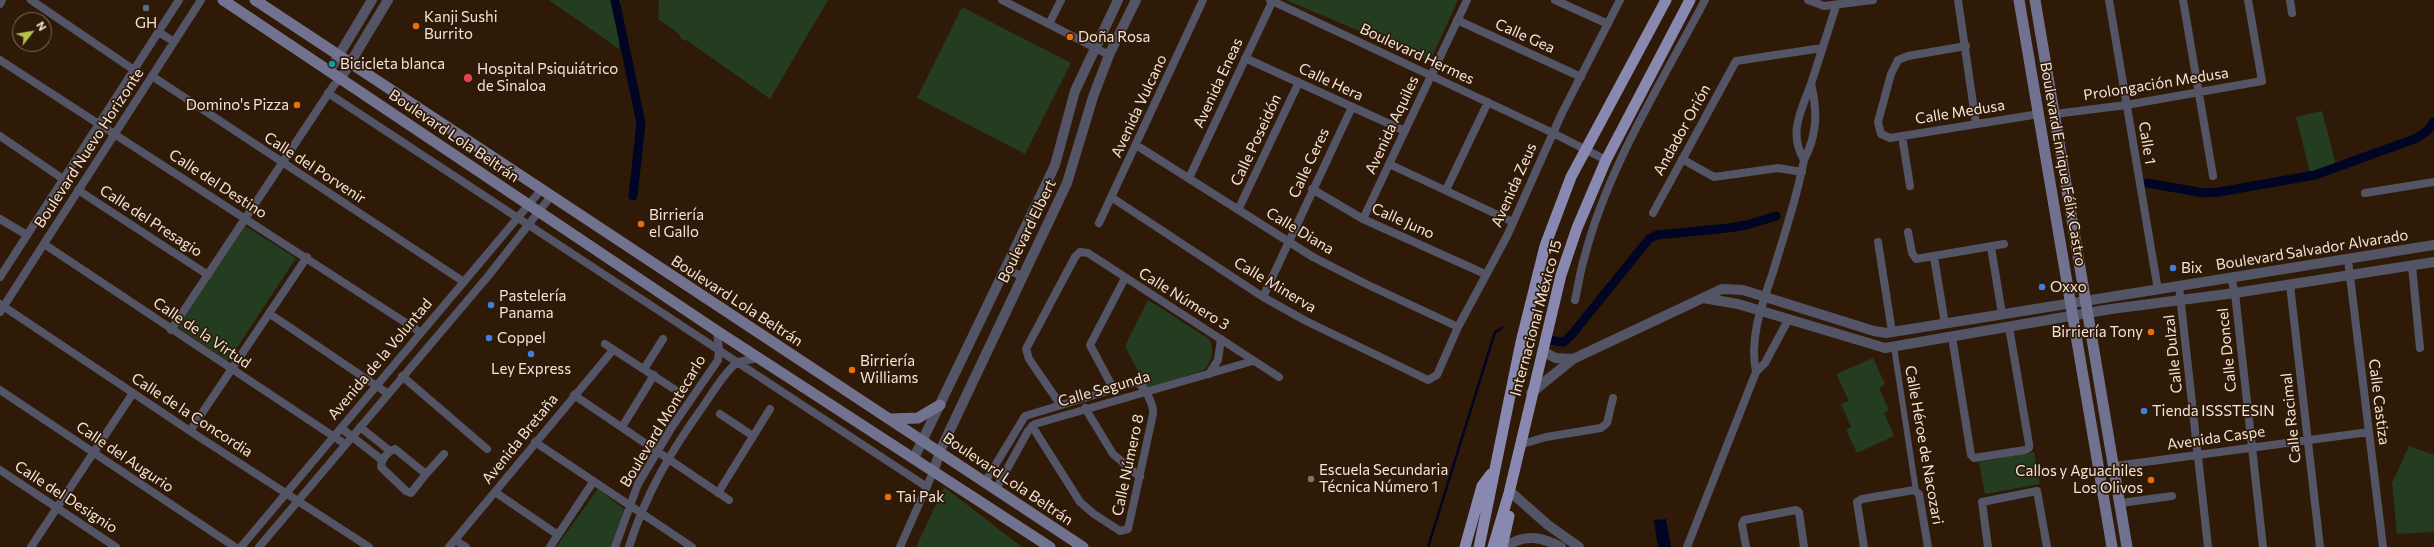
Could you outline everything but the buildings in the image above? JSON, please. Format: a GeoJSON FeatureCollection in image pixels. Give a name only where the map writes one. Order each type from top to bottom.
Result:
{"type":"FeatureCollection","features":[{"type":"Feature","properties":{"kind":"main road","name":"Boulevard Lola Beltrán"},"geometry":{"type":"LineString","coordinates":[[223,0],[330,70],[337,81],[529,204],[716,331],[934,470],[1050,547]]}},
{"type":"Feature","properties":{"kind":"main road","name":"Boulevard Lola Beltrán"},"geometry":{"type":"LineString","coordinates":[[255,0],[940,451],[1083,547]]}},
{"type":"Feature","properties":{"kind":"main road","name":"Internacional México 15"},"geometry":{"type":"LineString","coordinates":[[1479,547],[1521,342],[1543,252],[1571,177],[1586,152],[1666,0]]}},
{"type":"Feature","properties":{"kind":"main road","name":"Internacional México 15"},"geometry":{"type":"LineString","coordinates":[[1493,547],[1512,476],[1531,393],[1543,351],[1560,275],[1588,197],[1690,0]]}},
{"type":"Feature","properties":{"kind":"main road","name":"Boulevard Enrique Félix Castro"},"geometry":{"type":"LineString","coordinates":[[2019,0],[2112,547]]}},
{"type":"Feature","properties":{"kind":"main road","name":"Boulevard Enrique Félix Castro"},"geometry":{"type":"LineString","coordinates":[[2035,0],[2128,547]]}},
{"type":"Feature","properties":{"kind":"main road"},"geometry":{"type":"LineString","coordinates":[[890,419],[918,418],[940,405]]}},
{"type":"Feature","properties":{"kind":"main road"},"geometry":{"type":"LineString","coordinates":[[1465,547],[1482,486],[1494,470]]}},
{"type":"Feature","properties":{"kind":"main road"},"geometry":{"type":"LineString","coordinates":[[1502,547],[1514,495],[1515,483],[1512,476]]}},
{"type":"Feature","properties":{"kind":"street"},"geometry":{"type":"LineString","coordinates":[[0,4],[2,0]]}},
{"type":"Feature","properties":{"kind":"street"},"geometry":{"type":"LineString","coordinates":[[31,0],[134,70]]}},
{"type":"Feature","properties":{"kind":"street","name":"Boulevard Nuevo Horizonte"},"geometry":{"type":"LineString","coordinates":[[0,277],[179,0]]}},
{"type":"Feature","properties":{"kind":"street","name":"Boulevard Nuevo Horizonte"},"geometry":{"type":"LineString","coordinates":[[1,307],[44,244],[201,0]]}},
{"type":"Feature","properties":{"kind":"street"},"geometry":{"type":"LineString","coordinates":[[171,330],[328,93],[350,63],[388,0]]}},
{"type":"Feature","properties":{"kind":"street"},"geometry":{"type":"LineString","coordinates":[[1002,0],[1109,55]]}},
{"type":"Feature","properties":{"kind":"street"},"geometry":{"type":"LineString","coordinates":[[1049,24],[1060,0]]}},
{"type":"Feature","properties":{"kind":"street","name":"Boulevard Elbert"},"geometry":{"type":"LineString","coordinates":[[914,458],[1055,165],[1075,91],[1094,47],[1118,0]]}},
{"type":"Feature","properties":{"kind":"street","name":"Boulevard Elbert"},"geometry":{"type":"LineString","coordinates":[[934,470],[940,451],[1021,276],[1072,171],[1093,96],[1109,55],[1136,0]]}},
{"type":"Feature","properties":{"kind":"street","name":"Avenida Vulcano"},"geometry":{"type":"LineString","coordinates":[[1099,223],[1203,0]]}},
{"type":"Feature","properties":{"kind":"street","name":"Boulevard Hermes"},"geometry":{"type":"LineString","coordinates":[[1272,0],[1553,133],[1586,152],[1606,160]]}},
{"type":"Feature","properties":{"kind":"street","name":"Avenida Eneas"},"geometry":{"type":"LineString","coordinates":[[1189,178],[1272,0]]}},
{"type":"Feature","properties":{"kind":"street","name":"Avenida Aquiles"},"geometry":{"type":"LineString","coordinates":[[1363,219],[1467,0]]}},
{"type":"Feature","properties":{"kind":"street"},"geometry":{"type":"LineString","coordinates":[[1556,0],[1608,24]]}},
{"type":"Feature","properties":{"kind":"street","name":"Avenida Zeus"},"geometry":{"type":"LineString","coordinates":[[1433,379],[1437,375],[1458,327],[1513,222],[1553,133],[1620,0]]}},
{"type":"Feature","properties":{"kind":"street"},"geometry":{"type":"LineString","coordinates":[[1575,300],[1584,259],[1606,197],[1632,138],[1705,0]]}},
{"type":"Feature","properties":{"kind":"street"},"geometry":{"type":"LineString","coordinates":[[1808,0],[1824,6],[1836,6],[1873,0]]}},
{"type":"Feature","properties":{"kind":"street"},"geometry":{"type":"LineString","coordinates":[[1958,0],[1966,46],[1976,124]]}},
{"type":"Feature","properties":{"kind":"street","name":"Calle 1"},"geometry":{"type":"LineString","coordinates":[[2109,0],[2158,290]]}},
{"type":"Feature","properties":{"kind":"street"},"geometry":{"type":"LineString","coordinates":[[2183,0],[2213,176]]}},
{"type":"Feature","properties":{"kind":"street","name":"Prolongación Medusa"},"geometry":{"type":"LineString","coordinates":[[2055,114],[2126,105],[2262,81],[2248,0]]}},
{"type":"Feature","properties":{"kind":"street"},"geometry":{"type":"LineString","coordinates":[[2290,0],[2292,13]]}},
{"type":"Feature","properties":{"kind":"street"},"geometry":{"type":"LineString","coordinates":[[330,70],[367,2]]}},
{"type":"Feature","properties":{"kind":"street"},"geometry":{"type":"LineString","coordinates":[[1804,160],[1798,147],[1795,131],[1798,117],[1836,6]]}},
{"type":"Feature","properties":{"kind":"street","name":"Calle Gea"},"geometry":{"type":"LineString","coordinates":[[1457,20],[1581,77]]}},
{"type":"Feature","properties":{"kind":"street"},"geometry":{"type":"LineString","coordinates":[[158,32],[174,42]]}},
{"type":"Feature","properties":{"kind":"street","name":"Calle Medusa"},"geometry":{"type":"LineString","coordinates":[[1966,46],[1908,56],[1898,60],[1891,74],[1878,122],[1879,131],[1885,137],[1902,136],[2039,114]]}},
{"type":"Feature","properties":{"kind":"street","name":"Andador Orión"},"geometry":{"type":"LineString","coordinates":[[1653,213],[1736,61],[1822,48]]}},
{"type":"Feature","properties":{"kind":"street","name":"Calle Hera"},"geometry":{"type":"LineString","coordinates":[[1246,58],[1405,131]]}},
{"type":"Feature","properties":{"kind":"street","name":"Calle del Destino"},"geometry":{"type":"LineString","coordinates":[[0,60],[98,125],[308,258],[420,332]]}},
{"type":"Feature","properties":{"kind":"street","name":"Calle del Porvenir"},"geometry":{"type":"LineString","coordinates":[[152,76],[464,282]]}},
{"type":"Feature","properties":{"kind":"street","name":"Calle Poseidón"},"geometry":{"type":"LineString","coordinates":[[1238,210],[1299,82]]}},
{"type":"Feature","properties":{"kind":"street"},"geometry":{"type":"LineString","coordinates":[[1756,372],[1753,356],[1760,311],[1802,172],[1804,160],[1811,146],[1815,130],[1815,105],[1810,84]]}},
{"type":"Feature","properties":{"kind":"street"},"geometry":{"type":"LineString","coordinates":[[328,93],[928,487]]}},
{"type":"Feature","properties":{"kind":"street"},"geometry":{"type":"LineString","coordinates":[[1446,190],[1488,102]]}},
{"type":"Feature","properties":{"kind":"street","name":"Calle Ceres"},"geometry":{"type":"LineString","coordinates":[[1263,297],[1312,189],[1352,107]]}},
{"type":"Feature","properties":{"kind":"street"},"geometry":{"type":"LineString","coordinates":[[0,136],[63,180]]}},
{"type":"Feature","properties":{"kind":"street"},"geometry":{"type":"LineString","coordinates":[[1902,136],[1910,186]]}},
{"type":"Feature","properties":{"kind":"street","name":"Calle Diana"},"geometry":{"type":"LineString","coordinates":[[1136,145],[1288,242],[1364,283],[1458,327]]}},
{"type":"Feature","properties":{"kind":"street"},"geometry":{"type":"LineString","coordinates":[[1682,159],[1714,177],[1778,168],[1802,172]]}},
{"type":"Feature","properties":{"kind":"street"},"geometry":{"type":"LineString","coordinates":[[1389,164],[1513,222]]}},
{"type":"Feature","properties":{"kind":"street"},"geometry":{"type":"LineString","coordinates":[[2364,193],[2434,182]]}},
{"type":"Feature","properties":{"kind":"street","name":"Calle Juno"},"geometry":{"type":"LineString","coordinates":[[1312,189],[1363,219],[1485,274]]}},
{"type":"Feature","properties":{"kind":"street","name":"Calle del Presagio"},"geometry":{"type":"LineString","coordinates":[[78,190],[208,275]]}},
{"type":"Feature","properties":{"kind":"street","name":"Avenida de la Voluntad"},"geometry":{"type":"LineString","coordinates":[[241,547],[287,494],[420,332],[519,218],[529,204],[546,193]]}},
{"type":"Feature","properties":{"kind":"street","name":"Avenida de la Voluntad"},"geometry":{"type":"LineString","coordinates":[[259,547],[387,393],[489,275],[539,211],[546,193]]}},
{"type":"Feature","properties":{"kind":"street","name":"Calle Minerva"},"geometry":{"type":"LineString","coordinates":[[1112,197],[1263,297],[1324,330],[1428,380],[1433,379]]}},
{"type":"Feature","properties":{"kind":"street"},"geometry":{"type":"LineString","coordinates":[[0,219],[27,235]]}},
{"type":"Feature","properties":{"kind":"street"},"geometry":{"type":"LineString","coordinates":[[1908,232],[1912,253],[1916,259],[2004,244]]}},
{"type":"Feature","properties":{"kind":"street"},"geometry":{"type":"LineString","coordinates":[[1878,242],[1892,332]]}},
{"type":"Feature","properties":{"kind":"street","name":"Calle de la Virtud"},"geometry":{"type":"LineString","coordinates":[[44,244],[171,330],[345,444]]}},
{"type":"Feature","properties":{"kind":"street","name":"Boulevard Salvador Alvarado"},"geometry":{"type":"LineString","coordinates":[[1531,393],[1573,359],[1722,289],[1743,290],[1874,331],[1892,332],[2071,301],[2158,290],[2434,245]]}},
{"type":"Feature","properties":{"kind":"street"},"geometry":{"type":"LineString","coordinates":[[1991,247],[2002,314]]}},
{"type":"Feature","properties":{"kind":"street","name":"Calle Número 3"},"geometry":{"type":"LineString","coordinates":[[1060,404],[1029,359],[1026,349],[1074,257],[1080,252],[1088,253],[1279,377]]}},
{"type":"Feature","properties":{"kind":"street"},"geometry":{"type":"LineString","coordinates":[[1934,257],[1945,324]]}},
{"type":"Feature","properties":{"kind":"street"},"geometry":{"type":"LineString","coordinates":[[190,432],[308,258]]}},
{"type":"Feature","properties":{"kind":"street","name":"Calle Castiza"},"geometry":{"type":"LineString","coordinates":[[2348,260],[2382,547]]}},
{"type":"Feature","properties":{"kind":"street","name":"Boulevard Salvador Alvarado"},"geometry":{"type":"LineString","coordinates":[[1703,298],[1738,304],[1878,347],[1894,347],[2089,313],[2290,285],[2434,262]]}},
{"type":"Feature","properties":{"kind":"street"},"geometry":{"type":"LineString","coordinates":[[2412,266],[2420,348]]}},
{"type":"Feature","properties":{"kind":"street"},"geometry":{"type":"LineString","coordinates":[[1005,268],[1021,276]]}},
{"type":"Feature","properties":{"kind":"street"},"geometry":{"type":"LineString","coordinates":[[1113,388],[1090,345],[1125,278]]}},
{"type":"Feature","properties":{"kind":"street","name":"Calle Doncel"},"geometry":{"type":"LineString","coordinates":[[2231,278],[2235,293],[2263,547]]}},
{"type":"Feature","properties":{"kind":"street","name":"Calle Racimal"},"geometry":{"type":"LineString","coordinates":[[2290,285],[2320,547]]}},
{"type":"Feature","properties":{"kind":"street","name":"Calle Dulzal"},"geometry":{"type":"LineString","coordinates":[[2179,286],[2208,547]]}},
{"type":"Feature","properties":{"kind":"street","name":"Calle de la Concordia"},"geometry":{"type":"LineString","coordinates":[[1,307],[190,432],[369,547]]}},
{"type":"Feature","properties":{"kind":"street"},"geometry":{"type":"LineString","coordinates":[[2026,309],[2029,324]]}},
{"type":"Feature","properties":{"kind":"street"},"geometry":{"type":"LineString","coordinates":[[270,314],[387,393]]}},
{"type":"Feature","properties":{"kind":"street"},"geometry":{"type":"LineString","coordinates":[[1687,547],[1756,372],[1765,363],[1788,320]]}},
{"type":"Feature","properties":{"kind":"street"},"geometry":{"type":"LineString","coordinates":[[1929,326],[1932,340]]}},
{"type":"Feature","properties":{"kind":"street"},"geometry":{"type":"LineString","coordinates":[[1952,337],[1971,455],[1974,458],[2029,448],[2009,327]]}},
{"type":"Feature","properties":{"kind":"street","name":"Boulevard Montecarlo"},"geometry":{"type":"LineString","coordinates":[[615,547],[629,506],[658,451],[714,367],[719,350],[716,331]]}},
{"type":"Feature","properties":{"kind":"street"},"geometry":{"type":"LineString","coordinates":[[644,369],[663,339]]}},
{"type":"Feature","properties":{"kind":"street"},"geometry":{"type":"LineString","coordinates":[[1209,374],[1218,360],[1221,339]]}},
{"type":"Feature","properties":{"kind":"street"},"geometry":{"type":"LineString","coordinates":[[605,344],[676,391]]}},
{"type":"Feature","properties":{"kind":"street","name":"Calle Héroe de Nacozari"},"geometry":{"type":"LineString","coordinates":[[1894,347],[1916,491],[1919,494],[1928,547]]}},
{"type":"Feature","properties":{"kind":"street","name":"Avenida Bretaña"},"geometry":{"type":"LineString","coordinates":[[449,547],[574,395],[614,350]]}},
{"type":"Feature","properties":{"kind":"street"},"geometry":{"type":"LineString","coordinates":[[1543,351],[1555,358],[1573,359]]}},
{"type":"Feature","properties":{"kind":"street"},"geometry":{"type":"LineString","coordinates":[[738,362],[758,358]]}},
{"type":"Feature","properties":{"kind":"street","name":"Calle Segunda"},"geometry":{"type":"LineString","coordinates":[[1032,426],[1085,408],[1253,361]]}},
{"type":"Feature","properties":{"kind":"street","name":"Boulevard Montecarlo"},"geometry":{"type":"LineString","coordinates":[[628,547],[640,512],[669,459],[715,389],[738,362]]}},
{"type":"Feature","properties":{"kind":"street"},"geometry":{"type":"LineString","coordinates":[[402,376],[487,449]]}},
{"type":"Feature","properties":{"kind":"street"},"geometry":{"type":"LineString","coordinates":[[622,427],[654,376]]}},
{"type":"Feature","properties":{"kind":"street","name":"Calle Segunda"},"geometry":{"type":"LineString","coordinates":[[985,482],[1023,419],[1029,414],[1134,382]]}},
{"type":"Feature","properties":{"kind":"street","name":"Calle Número 8"},"geometry":{"type":"LineString","coordinates":[[1032,426],[1080,502],[1094,514],[1120,531],[1124,531],[1130,526],[1153,414],[1152,405],[1139,383],[1134,382]]}},
{"type":"Feature","properties":{"kind":"street"},"geometry":{"type":"LineString","coordinates":[[702,384],[715,389]]}},
{"type":"Feature","properties":{"kind":"street","name":"Calle del Augurio"},"geometry":{"type":"LineString","coordinates":[[0,390],[235,547]]}},
{"type":"Feature","properties":{"kind":"street"},"geometry":{"type":"LineString","coordinates":[[31,547],[133,393]]}},
{"type":"Feature","properties":{"kind":"street"},"geometry":{"type":"LineString","coordinates":[[574,395],[729,500]]}},
{"type":"Feature","properties":{"kind":"street"},"geometry":{"type":"LineString","coordinates":[[1519,445],[1546,437],[1601,428],[1607,423],[1613,398]]}},
{"type":"Feature","properties":{"kind":"street"},"geometry":{"type":"LineString","coordinates":[[1085,408],[1113,454],[1140,477]]}},
{"type":"Feature","properties":{"kind":"street"},"geometry":{"type":"LineString","coordinates":[[718,493],[770,409]]}},
{"type":"Feature","properties":{"kind":"street"},"geometry":{"type":"LineString","coordinates":[[720,414],[753,436]]}},
{"type":"Feature","properties":{"kind":"street"},"geometry":{"type":"LineString","coordinates":[[996,489],[1032,426]]}},
{"type":"Feature","properties":{"kind":"street"},"geometry":{"type":"LineString","coordinates":[[360,427],[390,451]]}},
{"type":"Feature","properties":{"kind":"street"},"geometry":{"type":"LineString","coordinates":[[341,428],[382,460],[383,470],[409,492],[416,489],[426,474],[444,454]]}},
{"type":"Feature","properties":{"kind":"street","name":"Avenida Caspe"},"geometry":{"type":"LineString","coordinates":[[2115,466],[2369,432]]}},
{"type":"Feature","properties":{"kind":"street"},"geometry":{"type":"LineString","coordinates":[[366,446],[372,437]]}},
{"type":"Feature","properties":{"kind":"street"},"geometry":{"type":"LineString","coordinates":[[535,442],[692,547]]}},
{"type":"Feature","properties":{"kind":"street"},"geometry":{"type":"LineString","coordinates":[[382,460],[390,451],[398,450],[426,474]]}},
{"type":"Feature","properties":{"kind":"street","name":"Calle del Designio"},"geometry":{"type":"LineString","coordinates":[[0,470],[116,547]]}},
{"type":"Feature","properties":{"kind":"street"},"geometry":{"type":"LineString","coordinates":[[900,547],[928,487],[934,470]]}},
{"type":"Feature","properties":{"kind":"street"},"geometry":{"type":"LineString","coordinates":[[550,547],[593,482]]}},
{"type":"Feature","properties":{"kind":"street"},"geometry":{"type":"LineString","coordinates":[[1864,547],[1857,502],[1862,499],[1916,491]]}},
{"type":"Feature","properties":{"kind":"street"},"geometry":{"type":"LineString","coordinates":[[1988,547],[1982,502],[2037,491],[2047,547]]}},
{"type":"Feature","properties":{"kind":"street"},"geometry":{"type":"LineString","coordinates":[[495,492],[558,535]]}},
{"type":"Feature","properties":{"kind":"street"},"geometry":{"type":"LineString","coordinates":[[1514,495],[1548,525],[1579,547]]}},
{"type":"Feature","properties":{"kind":"street"},"geometry":{"type":"LineString","coordinates":[[2120,503],[2172,496]]}},
{"type":"Feature","properties":{"kind":"street"},"geometry":{"type":"LineString","coordinates":[[1746,547],[1742,524],[1744,520],[1797,510],[1804,547]]}},
{"type":"Feature","properties":{"kind":"street"},"geometry":{"type":"LineString","coordinates":[[1506,547],[1514,541],[1531,537],[1544,540],[1561,547]]}},
{"type":"Feature","properties":{"kind":"street"},"geometry":{"type":"LineString","coordinates":[[455,540],[466,547]]}},
{"type":"Feature","properties":{"kind":"green space"},"geometry":{"type":"Polygon","coordinates":[[[549,0],[621,0],[619,49],[549,0]]]}},
{"type":"Feature","properties":{"kind":"green space"},"geometry":{"type":"Polygon","coordinates":[[[659,0],[828,0],[770,99],[688,41],[681,39],[679,34],[658,19],[659,0]]]}},
{"type":"Feature","properties":{"kind":"green space"},"geometry":{"type":"Polygon","coordinates":[[[1286,0],[1458,0],[1430,61],[1286,0]]]}},
{"type":"Feature","properties":{"kind":"green space"},"geometry":{"type":"Polygon","coordinates":[[[962,7],[1071,63],[1025,154],[917,98],[962,7]]]}},
{"type":"Feature","properties":{"kind":"green space"},"geometry":{"type":"Polygon","coordinates":[[[2322,111],[2336,165],[2310,172],[2296,117],[2322,111]]]}},
{"type":"Feature","properties":{"kind":"green space"},"geometry":{"type":"Polygon","coordinates":[[[245,226],[296,258],[228,361],[178,327],[245,226]]]}},
{"type":"Feature","properties":{"kind":"green space"},"geometry":{"type":"Polygon","coordinates":[[[1148,300],[1209,339],[1212,347],[1212,355],[1204,370],[1147,389],[1125,346],[1148,300]]]}},
{"type":"Feature","properties":{"kind":"green space"},"geometry":{"type":"Polygon","coordinates":[[[1873,358],[1885,384],[1879,388],[1889,410],[1884,413],[1894,436],[1857,453],[1846,430],[1851,427],[1841,404],[1849,401],[1836,374],[1873,358]]]}},
{"type":"Feature","properties":{"kind":"green space"},"geometry":{"type":"Polygon","coordinates":[[[2409,446],[2434,455],[2434,532],[2397,534],[2392,483],[2409,446]]]}},
{"type":"Feature","properties":{"kind":"green space"},"geometry":{"type":"Polygon","coordinates":[[[2034,452],[2040,484],[1985,494],[1979,462],[2034,452]]]}},
{"type":"Feature","properties":{"kind":"green space"},"geometry":{"type":"Polygon","coordinates":[[[944,487],[1022,547],[916,547],[944,487]]]}},
{"type":"Feature","properties":{"kind":"green space"},"geometry":{"type":"Polygon","coordinates":[[[598,489],[624,509],[613,547],[556,547],[598,489]]]}},
{"type":"Feature","properties":{"kind":"water"},"geometry":{"type":"Polygon","coordinates":[[[1666,519],[1671,547],[1658,547],[1654,520],[1666,519]]]}},
{"type":"Feature","properties":{"kind":"waterway"},"geometry":{"type":"LineString","coordinates":[[615,0],[641,123],[633,196]]}},
{"type":"Feature","properties":{"kind":"waterway"},"geometry":{"type":"LineString","coordinates":[[2147,183],[2204,193],[2219,192],[2315,175],[2417,138],[2428,130],[2434,122]]}},
{"type":"Feature","properties":{"kind":"waterway"},"geometry":{"type":"LineString","coordinates":[[1548,340],[1564,342],[1573,333],[1649,239],[1657,235],[1747,225],[1776,216]]}},
{"type":"Feature","properties":{"kind":"waterway"},"geometry":{"type":"LineString","coordinates":[[1428,547],[1495,332],[1502,328]]}},
{"type":"Feature","properties":{"kind":"place","name":"GH"},"geometry":{"type":"Point","coordinates":[146,8]}},
{"type":"Feature","properties":{"kind":"place","name":"Kanji Sushi Burrito"},"geometry":{"type":"Point","coordinates":[416,26]}},
{"type":"Feature","properties":{"kind":"place","name":"Doña Rosa"},"geometry":{"type":"Point","coordinates":[1070,37]}},
{"type":"Feature","properties":{"kind":"place","name":"Bicicleta blanca"},"geometry":{"type":"Point","coordinates":[332,64]}},
{"type":"Feature","properties":{"kind":"place","name":"Hospital Psiquiátrico de Sinaloa"},"geometry":{"type":"Point","coordinates":[468,78]}},
{"type":"Feature","properties":{"kind":"place","name":"Domino's Pizza"},"geometry":{"type":"Point","coordinates":[297,105]}},
{"type":"Feature","properties":{"kind":"place","name":"Birriería el Gallo"},"geometry":{"type":"Point","coordinates":[641,224]}},
{"type":"Feature","properties":{"kind":"place","name":"Bix"},"geometry":{"type":"Point","coordinates":[2173,268]}},
{"type":"Feature","properties":{"kind":"place","name":"Oxxo"},"geometry":{"type":"Point","coordinates":[2042,287]}},
{"type":"Feature","properties":{"kind":"place","name":"Pastelería Panama"},"geometry":{"type":"Point","coordinates":[491,305]}},
{"type":"Feature","properties":{"kind":"place","name":"Birriería Tony"},"geometry":{"type":"Point","coordinates":[2151,332]}},
{"type":"Feature","properties":{"kind":"place","name":"Coppel"},"geometry":{"type":"Point","coordinates":[489,338]}},
{"type":"Feature","properties":{"kind":"place","name":"Ley Express"},"geometry":{"type":"Point","coordinates":[531,354]}},
{"type":"Feature","properties":{"kind":"place","name":"Birriería Williams"},"geometry":{"type":"Point","coordinates":[852,370]}},
{"type":"Feature","properties":{"kind":"place","name":"Tienda ISSSTESIN"},"geometry":{"type":"Point","coordinates":[2144,411]}},
{"type":"Feature","properties":{"kind":"place","name":"Escuela Secundaria Técnica Número 1"},"geometry":{"type":"Point","coordinates":[1311,479]}},
{"type":"Feature","properties":{"kind":"place","name":"Callos y Aguachiles Los Olivos"},"geometry":{"type":"Point","coordinates":[2151,480]}},
{"type":"Feature","properties":{"kind":"place","name":"Tai Pak"},"geometry":{"type":"Point","coordinates":[888,497]}}]}
